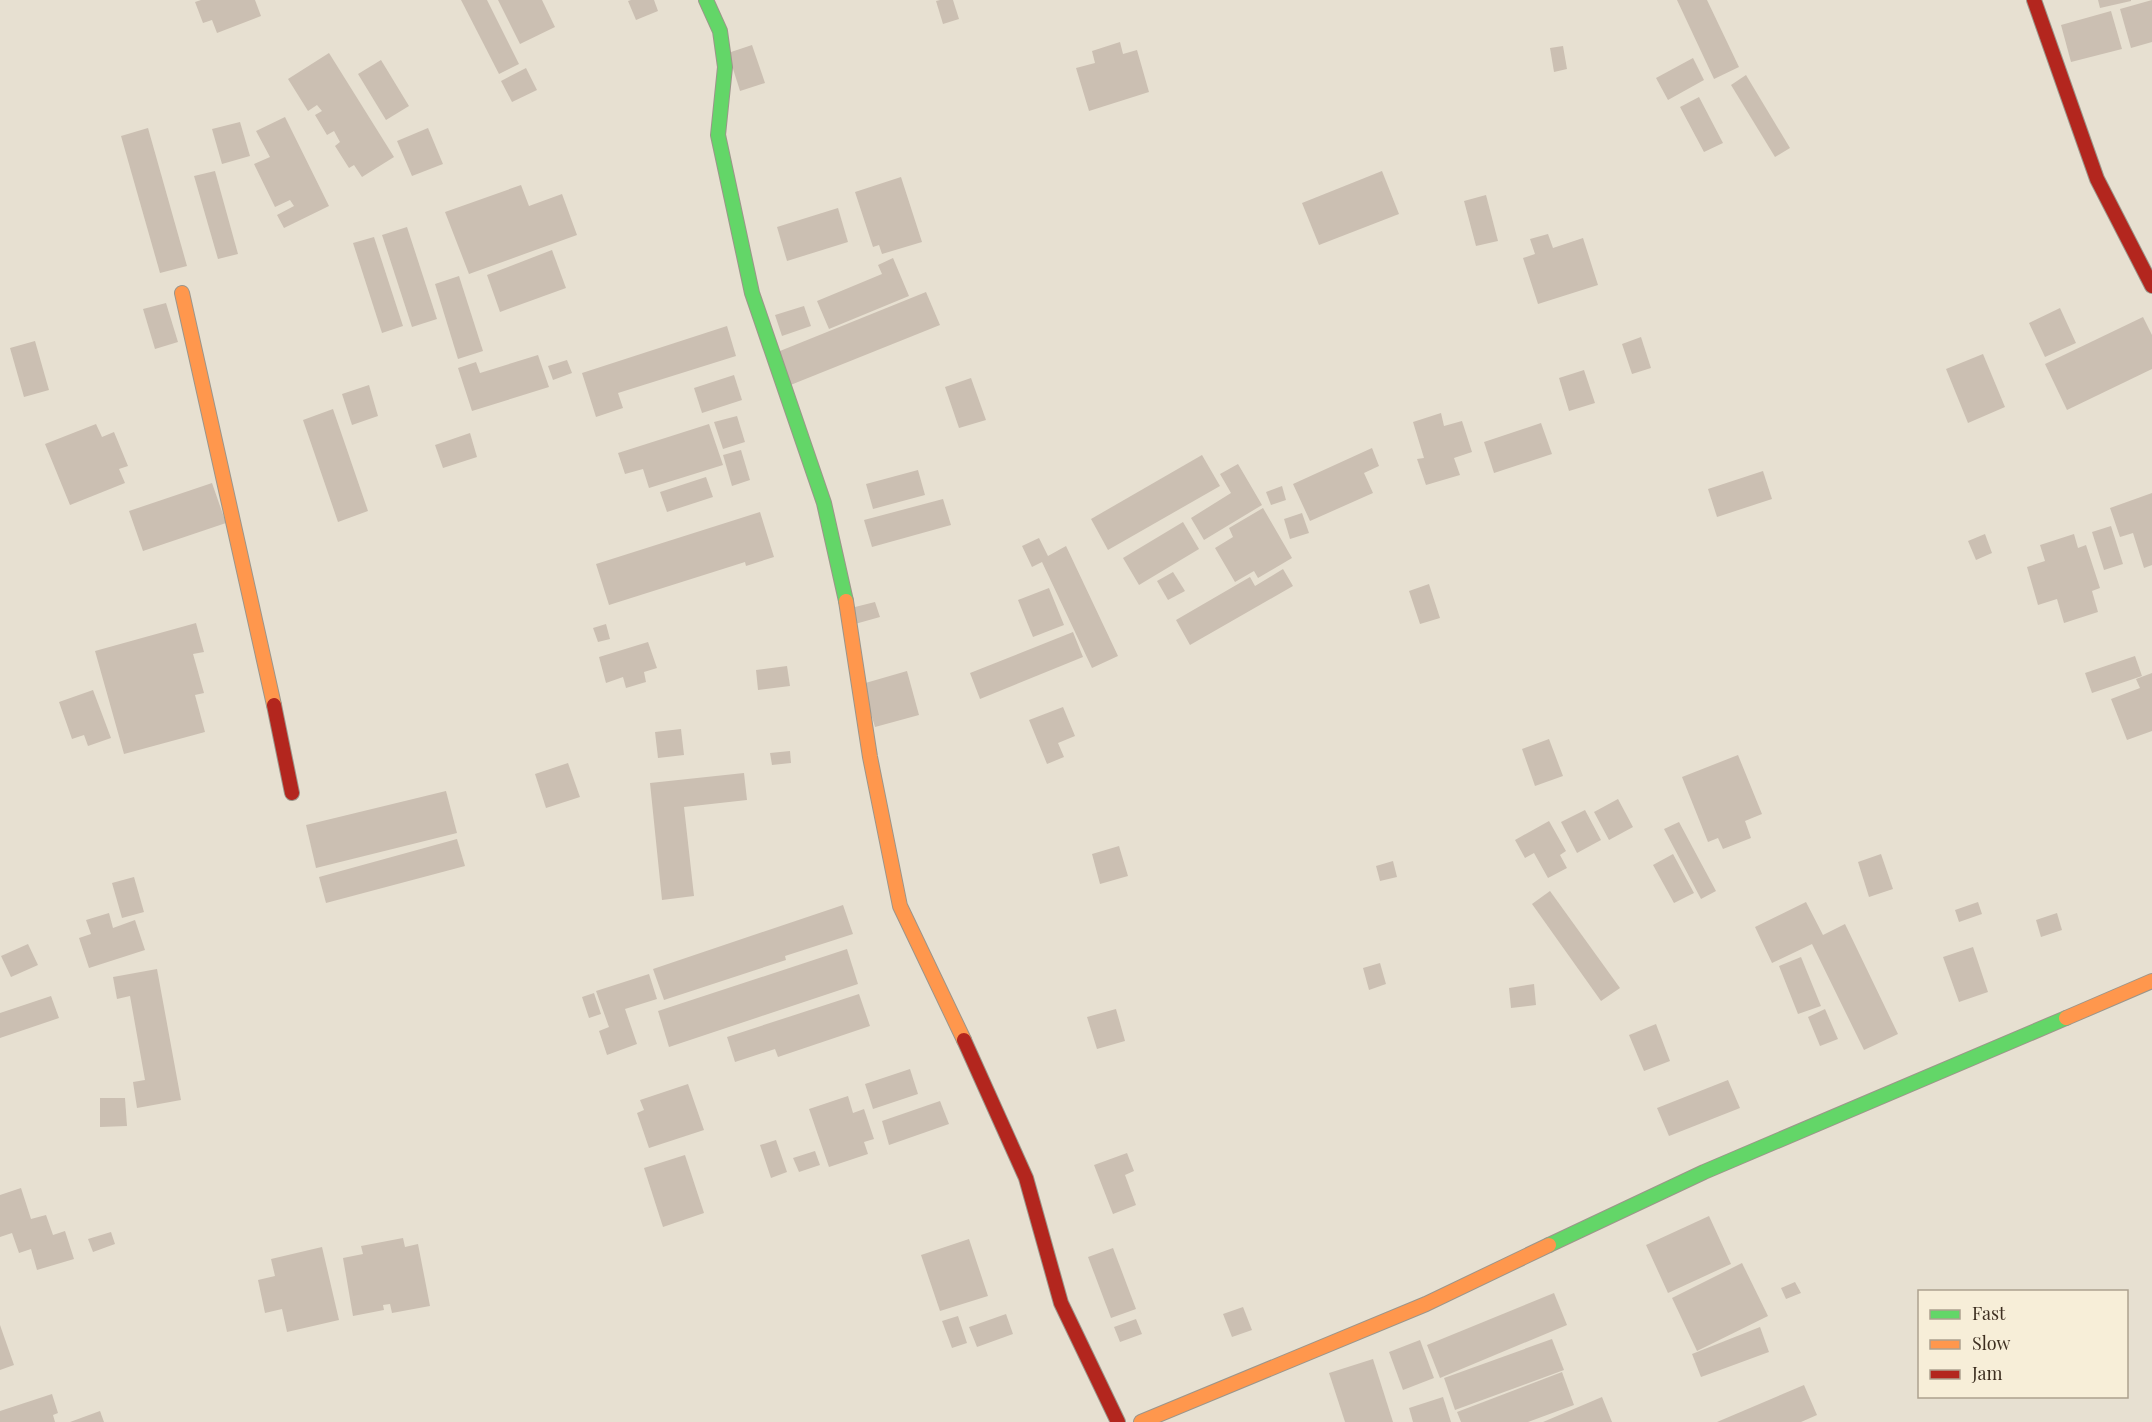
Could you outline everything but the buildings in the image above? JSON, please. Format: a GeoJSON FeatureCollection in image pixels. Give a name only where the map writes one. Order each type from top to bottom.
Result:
{"type":"FeatureCollection","features":[{"type":"Feature","properties":{"kind":"street"},"geometry":{"type":"LineString","coordinates":[[706,0],[720,31],[725,67],[718,135],[722,158],[752,292],[824,502],[849,612],[870,757],[900,906],[1026,1178],[1061,1303],[1118,1422]]}},
{"type":"Feature","properties":{"kind":"street"},"geometry":{"type":"LineString","coordinates":[[2034,0],[2097,179],[2152,286]]}},
{"type":"Feature","properties":{"kind":"street"},"geometry":{"type":"LineString","coordinates":[[182,293],[255,615],[292,793]]}},
{"type":"Feature","properties":{"kind":"street"},"geometry":{"type":"LineString","coordinates":[[1141,1422],[1426,1305],[1704,1172],[2152,981]]}},
{"type":"Feature","properties":{"kind":"traffic: fast"},"geometry":{"type":"LineString","coordinates":[[706,0],[720,31],[725,67],[718,135],[752,293],[824,503],[846,601]]}},
{"type":"Feature","properties":{"kind":"traffic: fast"},"geometry":{"type":"LineString","coordinates":[[1549,1245],[1704,1172],[2066,1018]]}},
{"type":"Feature","properties":{"kind":"traffic: slow"},"geometry":{"type":"LineString","coordinates":[[182,293],[274,705]]}},
{"type":"Feature","properties":{"kind":"traffic: slow"},"geometry":{"type":"LineString","coordinates":[[846,601],[870,757],[900,906],[964,1040]]}},
{"type":"Feature","properties":{"kind":"traffic: slow"},"geometry":{"type":"LineString","coordinates":[[2066,1018],[2152,981]]}},
{"type":"Feature","properties":{"kind":"traffic: slow"},"geometry":{"type":"LineString","coordinates":[[1141,1422],[1426,1304],[1549,1245]]}},
{"type":"Feature","properties":{"kind":"traffic: jam"},"geometry":{"type":"LineString","coordinates":[[2034,0],[2097,179],[2152,286]]}},
{"type":"Feature","properties":{"kind":"traffic: jam"},"geometry":{"type":"LineString","coordinates":[[274,705],[292,793]]}},
{"type":"Feature","properties":{"kind":"traffic: jam"},"geometry":{"type":"LineString","coordinates":[[964,1040],[1026,1178],[1061,1303],[1118,1422]]}}]}
